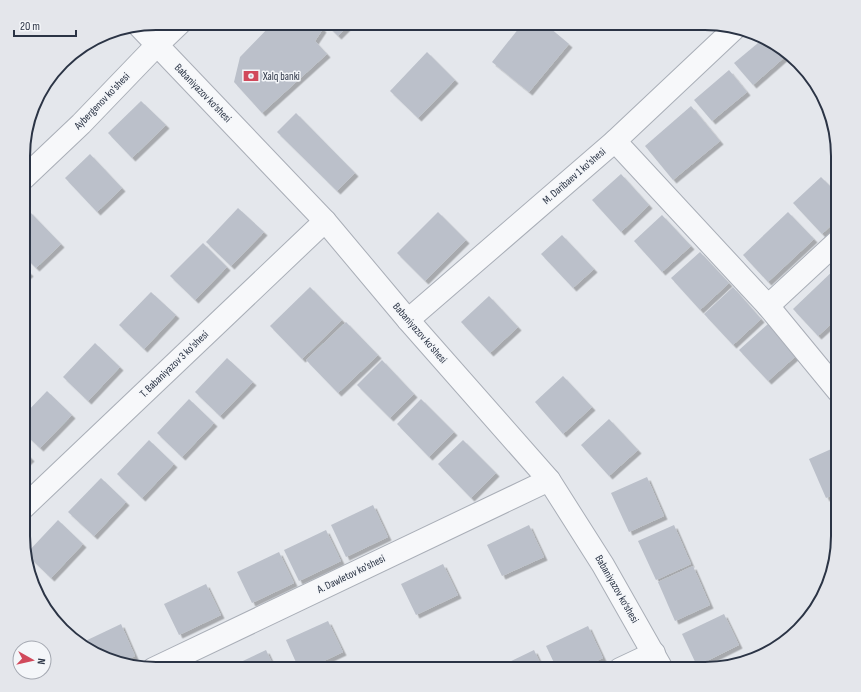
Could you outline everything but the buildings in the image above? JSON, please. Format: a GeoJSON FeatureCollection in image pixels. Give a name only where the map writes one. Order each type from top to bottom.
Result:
{"type":"FeatureCollection","features":[{"type":"Feature","properties":{"kind":"street","name":"Aybergenov ko'shesi"},"geometry":{"type":"LineString","coordinates":[[30,172],[81,124],[173,30]]}},
{"type":"Feature","properties":{"kind":"street","name":"Babaniyazov ko‘shesi"},"geometry":{"type":"LineString","coordinates":[[144,31],[325,221],[408,320],[549,480],[603,565],[658,661]]}},
{"type":"Feature","properties":{"kind":"street","name":"M. Daribaev 1 ko'shesi"},"geometry":{"type":"LineString","coordinates":[[408,320],[615,141],[731,33]]}},
{"type":"Feature","properties":{"kind":"street"},"geometry":{"type":"LineString","coordinates":[[615,141],[768,306],[831,382]]}},
{"type":"Feature","properties":{"kind":"street","name":"T. Babaniyazov 3 ko'shesi"},"geometry":{"type":"LineString","coordinates":[[30,501],[325,221]]}},
{"type":"Feature","properties":{"kind":"street"},"geometry":{"type":"LineString","coordinates":[[768,306],[831,248]]}},
{"type":"Feature","properties":{"kind":"street","name":"A. Dawletov ko'shesi"},"geometry":{"type":"LineString","coordinates":[[168,662],[549,480]]}},
{"type":"Feature","properties":{"kind":"place","name":"Xalq banki"},"geometry":{"type":"Point","coordinates":[251,76]}}]}
